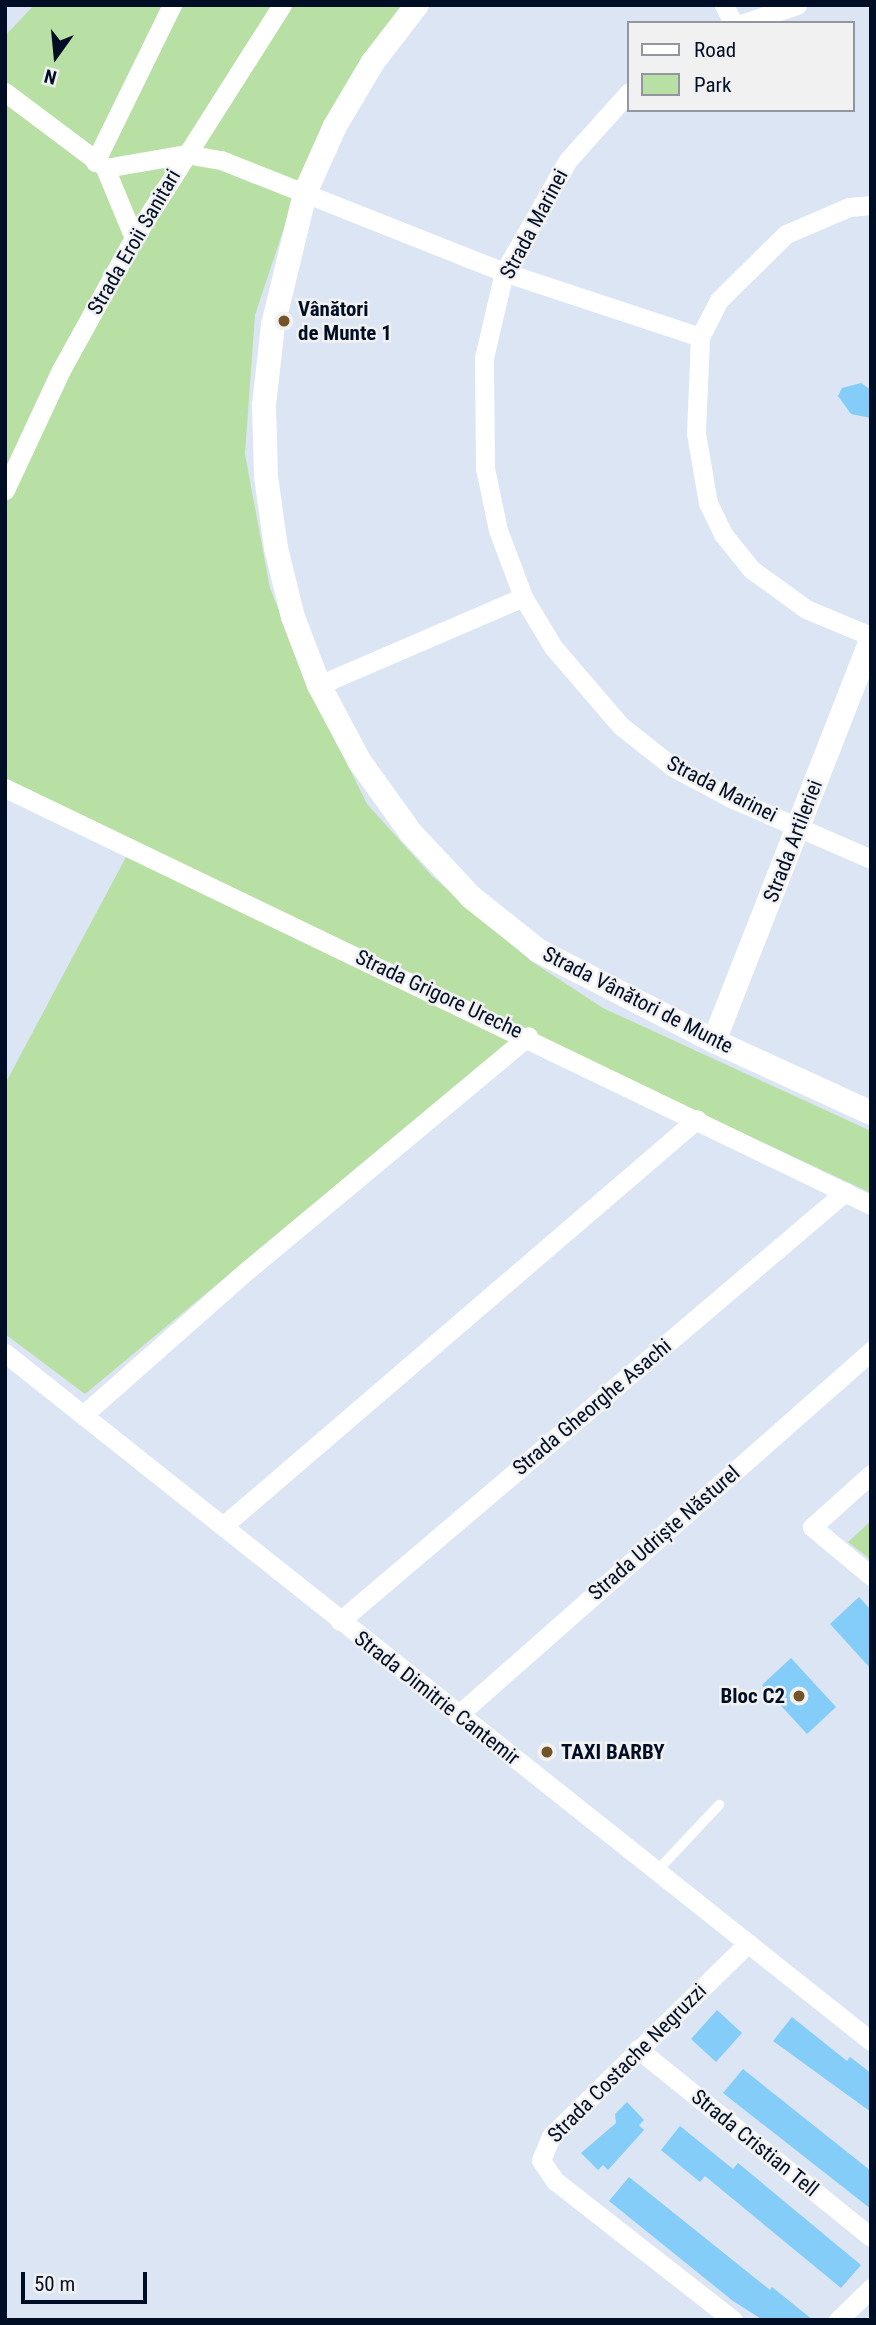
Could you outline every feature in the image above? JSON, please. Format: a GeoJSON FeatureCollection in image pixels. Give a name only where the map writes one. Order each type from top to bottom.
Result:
{"type":"FeatureCollection","features":[{"type":"Feature","properties":{"kind":"street"},"geometry":{"type":"LineString","coordinates":[[100,165],[172,5]]}},
{"type":"Feature","properties":{"kind":"street","name":"Strada Eroii Sanitari"},"geometry":{"type":"LineString","coordinates":[[5,490],[61,370],[134,238],[282,5]]}},
{"type":"Feature","properties":{"kind":"street","name":"Strada Vânători de Munte"},"geometry":{"type":"LineString","coordinates":[[417,5],[373,62],[335,126],[305,194],[273,325],[264,417],[276,548],[293,617],[319,685],[360,762],[404,823],[471,897],[540,951],[714,1041],[871,1113]]}},
{"type":"Feature","properties":{"kind":"street"},"geometry":{"type":"LineString","coordinates":[[724,5],[732,21]]}},
{"type":"Feature","properties":{"kind":"street"},"geometry":{"type":"LineString","coordinates":[[750,21],[797,5]]}},
{"type":"Feature","properties":{"kind":"street"},"geometry":{"type":"LineString","coordinates":[[5,92],[100,165],[134,238]]}},
{"type":"Feature","properties":{"kind":"street","name":"Strada Marinei"},"geometry":{"type":"LineString","coordinates":[[628,93],[568,160],[504,272],[484,358],[485,468],[498,530],[523,597],[569,668],[621,726],[673,767],[871,859]]}},
{"type":"Feature","properties":{"kind":"street"},"geometry":{"type":"LineString","coordinates":[[100,165],[186,154],[221,160],[504,272],[700,337]]}},
{"type":"Feature","properties":{"kind":"street"},"geometry":{"type":"LineString","coordinates":[[871,205],[849,207],[786,234],[719,300],[700,337],[696,454],[708,503],[723,534],[751,569],[806,609],[871,639]]}},
{"type":"Feature","properties":{"kind":"street"},"geometry":{"type":"LineString","coordinates":[[319,685],[523,597]]}},
{"type":"Feature","properties":{"kind":"street","name":"Strada Artileriei"},"geometry":{"type":"LineString","coordinates":[[714,1041],[871,639]]}},
{"type":"Feature","properties":{"kind":"street","name":"Strada Grigore Ureche"},"geometry":{"type":"LineString","coordinates":[[5,788],[528,1036],[871,1205]]}},
{"type":"Feature","properties":{"kind":"street"},"geometry":{"type":"LineString","coordinates":[[83,1415],[250,1268],[528,1036]]}},
{"type":"Feature","properties":{"kind":"street"},"geometry":{"type":"LineString","coordinates":[[224,1524],[697,1119]]}},
{"type":"Feature","properties":{"kind":"street","name":"Strada Gheorghe Asachi"},"geometry":{"type":"LineString","coordinates":[[340,1621],[845,1192]]}},
{"type":"Feature","properties":{"kind":"street","name":"Strada Udriște Năsturel"},"geometry":{"type":"LineString","coordinates":[[458,1715],[871,1351]]}},
{"type":"Feature","properties":{"kind":"street","name":"Strada Dimitrie Cantemir"},"geometry":{"type":"LineString","coordinates":[[5,1353],[224,1524],[340,1621],[871,2041]]}},
{"type":"Feature","properties":{"kind":"street"},"geometry":{"type":"LineString","coordinates":[[871,1474],[812,1527],[871,1576]]}},
{"type":"Feature","properties":{"kind":"street","name":"Strada Costache Negruzzi"},"geometry":{"type":"LineString","coordinates":[[733,2320],[555,2181],[541,2160],[551,2136],[748,1942]]}},
{"type":"Feature","properties":{"kind":"street","name":"Strada Cristian Tell"},"geometry":{"type":"LineString","coordinates":[[638,2049],[871,2237]]}},
{"type":"Feature","properties":{"kind":"street"},"geometry":{"type":"LineString","coordinates":[[838,2320],[871,2288]]}},
{"type":"Feature","properties":{"kind":"lane"},"geometry":{"type":"LineString","coordinates":[[657,1871],[719,1805]]}},
{"type":"Feature","properties":{"kind":"green space"},"geometry":{"type":"Polygon","coordinates":[[[34,5],[421,5],[293,201],[255,315],[245,454],[270,588],[309,686],[367,804],[432,876],[531,961],[603,1008],[871,1131],[871,1193],[523,1030],[85,1394],[5,1334],[5,1084],[134,842],[5,785],[5,36],[34,5]]]}},
{"type":"Feature","properties":{"kind":"green space"},"geometry":{"type":"Polygon","coordinates":[[[871,1521],[871,1560],[848,1542],[871,1521]]]}},
{"type":"Feature","properties":{"kind":"building"},"geometry":{"type":"Polygon","coordinates":[[[861,383],[871,390],[871,418],[851,414],[838,396],[842,388],[861,383]]]}},
{"type":"Feature","properties":{"kind":"building"},"geometry":{"type":"Polygon","coordinates":[[[859,1597],[871,1610],[871,1669],[830,1624],[859,1597]]]}},
{"type":"Feature","properties":{"kind":"building","name":"Bloc C2"},"geometry":{"type":"Polygon","coordinates":[[[791,1658],[836,1707],[807,1734],[762,1685],[791,1658]]]}},
{"type":"Feature","properties":{"kind":"building"},"geometry":{"type":"Polygon","coordinates":[[[717,2010],[742,2033],[716,2062],[691,2039],[717,2010]]]}},
{"type":"Feature","properties":{"kind":"building"},"geometry":{"type":"Polygon","coordinates":[[[792,2017],[847,2061],[850,2057],[871,2073],[871,2112],[773,2041],[792,2017]]]}},
{"type":"Feature","properties":{"kind":"building"},"geometry":{"type":"Polygon","coordinates":[[[743,2069],[871,2171],[871,2209],[723,2093],[743,2069]]]}},
{"type":"Feature","properties":{"kind":"building"},"geometry":{"type":"Polygon","coordinates":[[[627,2102],[644,2120],[639,2125],[644,2130],[608,2170],[603,2165],[598,2170],[581,2153],[616,2123],[615,2114],[627,2102]]]}},
{"type":"Feature","properties":{"kind":"building"},"geometry":{"type":"Polygon","coordinates":[[[680,2126],[733,2169],[738,2163],[861,2265],[841,2288],[705,2176],[700,2182],[661,2150],[680,2126]]]}},
{"type":"Feature","properties":{"kind":"building"},"geometry":{"type":"Polygon","coordinates":[[[629,2177],[770,2290],[772,2287],[813,2320],[763,2320],[733,2301],[609,2201],[629,2177]]]}},
{"type":"Feature","properties":{"kind":"place","name":"Vânători de Munte 1"},"geometry":{"type":"Point","coordinates":[284,321]}},
{"type":"Feature","properties":{"kind":"place","name":"Bloc C2"},"geometry":{"type":"Point","coordinates":[799,1696]}},
{"type":"Feature","properties":{"kind":"place","name":"TAXI BARBY"},"geometry":{"type":"Point","coordinates":[547,1752]}}]}
